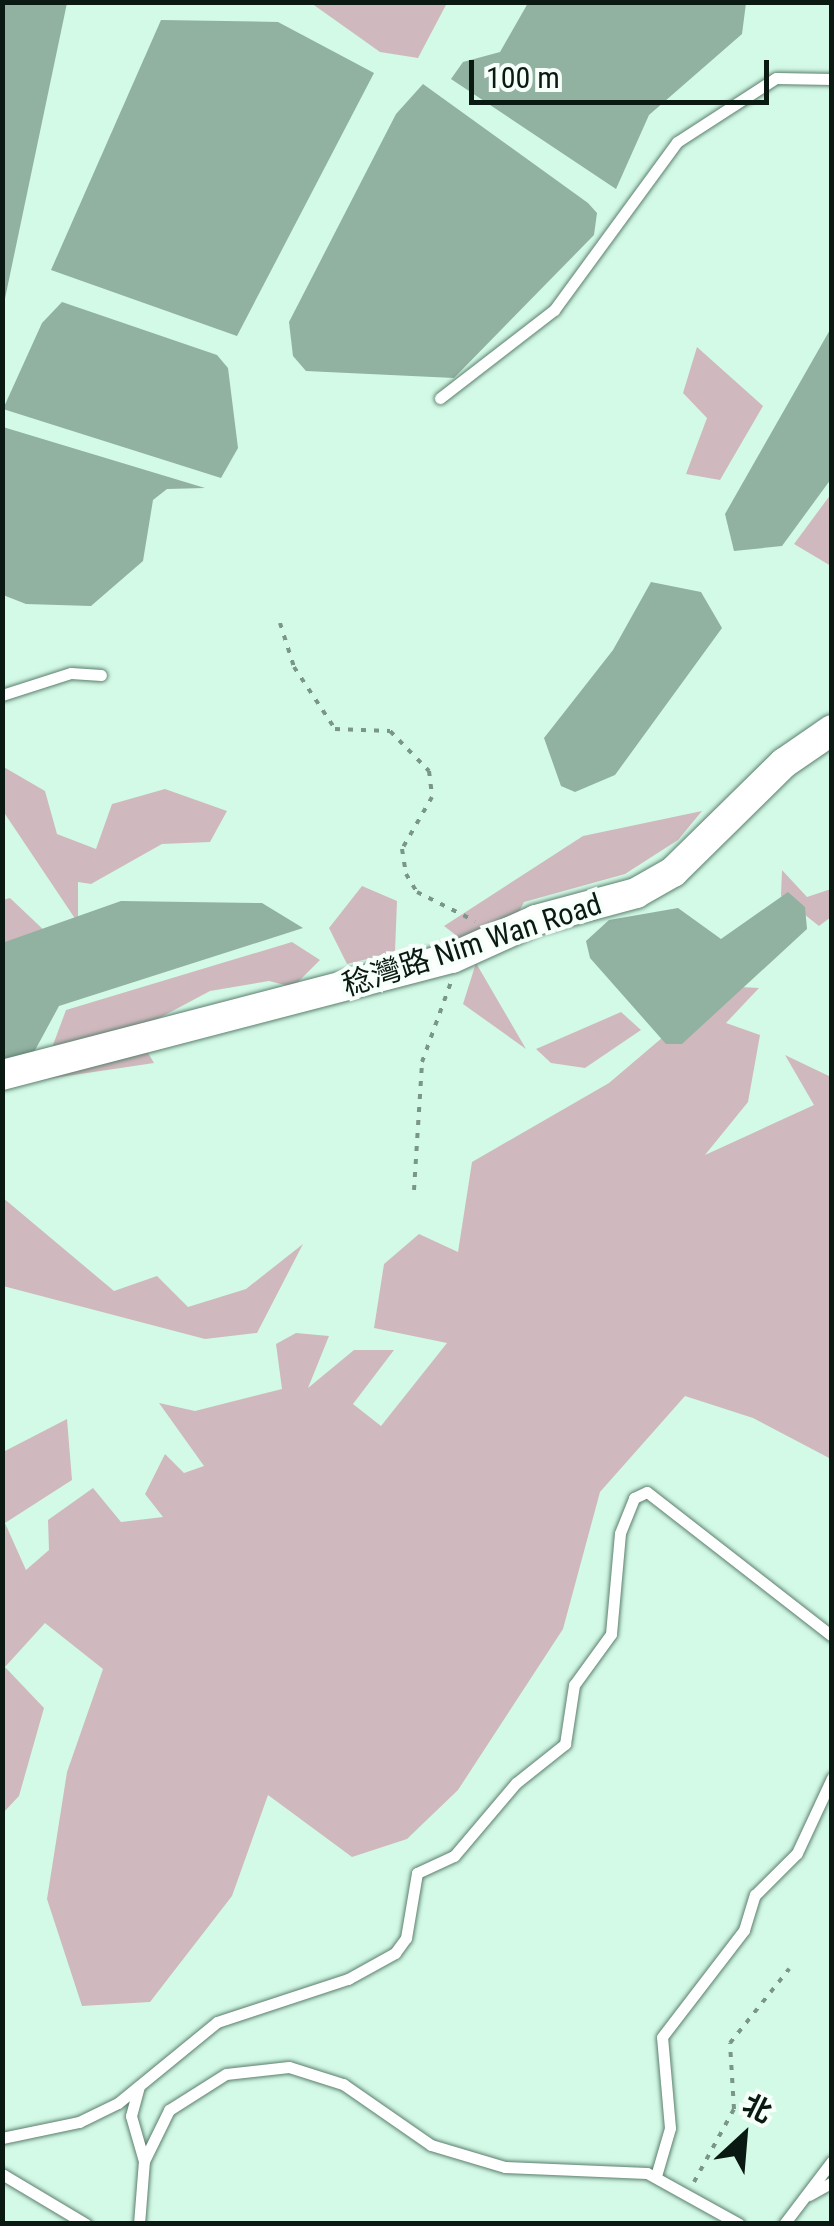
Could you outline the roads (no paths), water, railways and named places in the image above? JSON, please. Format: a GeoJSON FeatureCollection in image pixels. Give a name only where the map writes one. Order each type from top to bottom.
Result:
{"type":"FeatureCollection","features":[{"type":"Feature","properties":{"kind":"street","name":"稔灣路 Nim Wan Road"},"geometry":{"type":"LineString","coordinates":[[2,1076],[452,958],[636,893],[673,872],[784,762],[832,730]]}},
{"type":"Feature","properties":{"kind":"lane"},"geometry":{"type":"LineString","coordinates":[[440,398],[554,310],[677,142],[776,78],[832,79]]}},
{"type":"Feature","properties":{"kind":"lane"},"geometry":{"type":"LineString","coordinates":[[2,695],[71,673],[101,675]]}},
{"type":"Feature","properties":{"kind":"lane"},"geometry":{"type":"LineString","coordinates":[[2,2138],[52,2132],[140,2086],[217,2022],[348,1979],[395,1952],[406,1938],[416,1873],[454,1856],[516,1783],[565,1744],[574,1685],[611,1634],[620,1534],[634,1498],[647,1492],[832,1636]]}},
{"type":"Feature","properties":{"kind":"lane"},"geometry":{"type":"LineString","coordinates":[[656,2176],[670,2128],[662,2038],[734,1944],[755,1895],[797,1853],[832,1778]]}},
{"type":"Feature","properties":{"kind":"lane"},"geometry":{"type":"LineString","coordinates":[[139,2224],[144,2160],[155,2129],[194,2090],[226,2074],[290,2066],[343,2084],[406,2134],[464,2157],[524,2169],[656,2176],[739,2224]]}},
{"type":"Feature","properties":{"kind":"lane"},"geometry":{"type":"LineString","coordinates":[[140,2086],[131,2116],[144,2160]]}},
{"type":"Feature","properties":{"kind":"lane"},"geometry":{"type":"LineString","coordinates":[[784,2224],[832,2161]]}},
{"type":"Feature","properties":{"kind":"lane"},"geometry":{"type":"LineString","coordinates":[[2,2174],[86,2224]]}},
{"type":"Feature","properties":{"kind":"lane"},"geometry":{"type":"LineString","coordinates":[[801,2200],[832,2182]]}}]}
